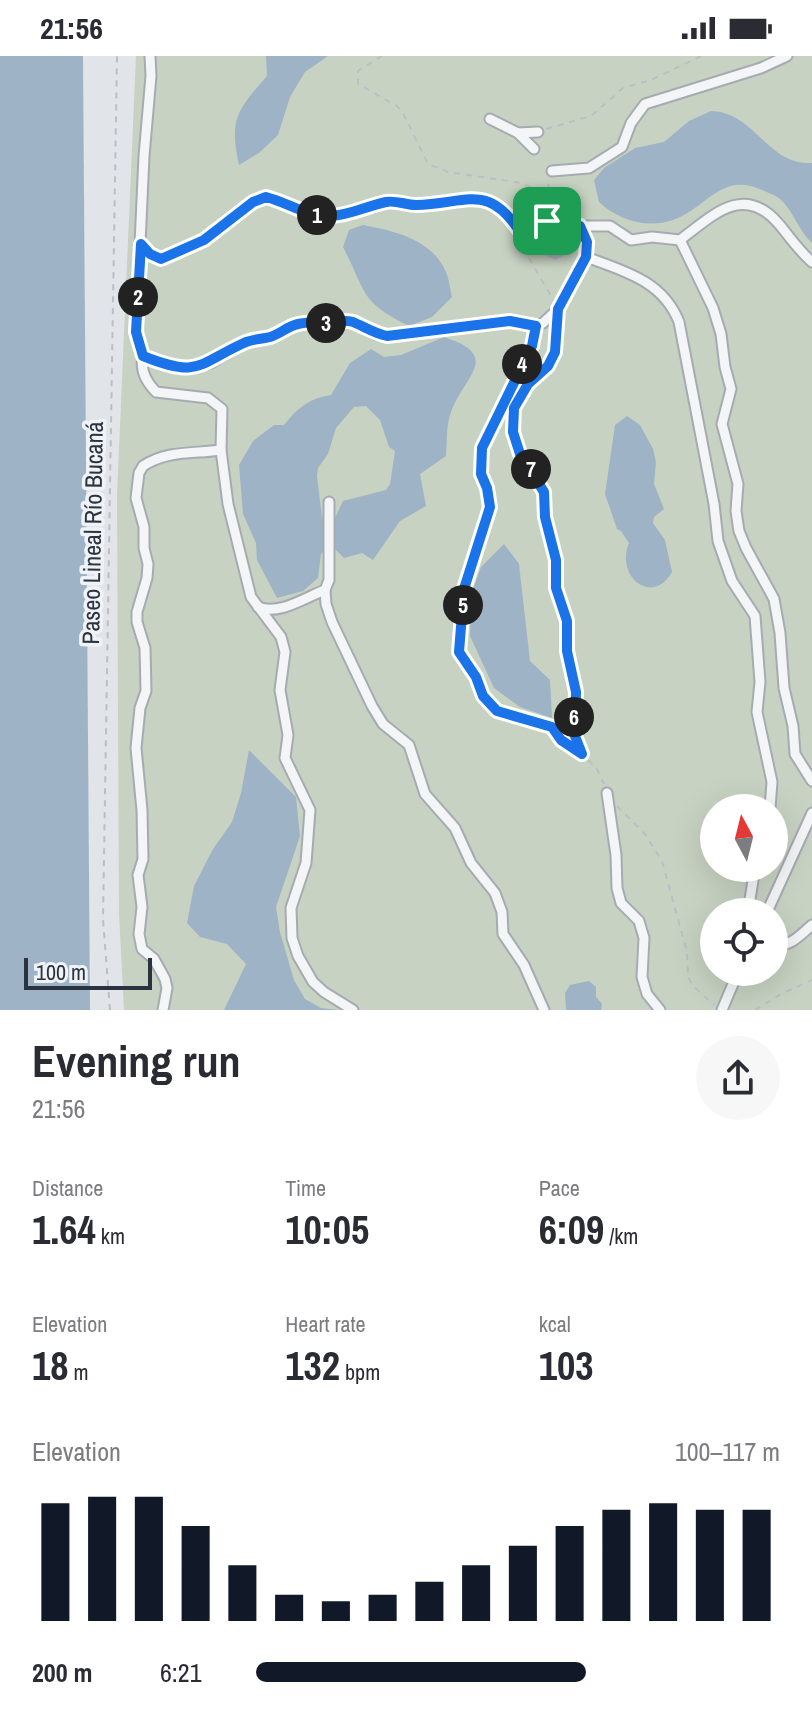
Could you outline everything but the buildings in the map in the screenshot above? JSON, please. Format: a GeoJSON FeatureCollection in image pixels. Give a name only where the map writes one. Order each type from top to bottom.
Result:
{"type":"FeatureCollection","features":[{"type":"Feature","properties":{"kind":"lane"},"geometry":{"type":"LineString","coordinates":[[150,56],[136,332],[143,356],[141,365],[148,384],[156,392],[208,398],[222,409],[221,450],[228,504],[251,597],[281,637],[285,652],[280,690],[288,735],[285,758],[310,810],[306,863],[291,908],[292,938],[313,982],[353,1010]]}},
{"type":"Feature","properties":{"kind":"lane"},"geometry":{"type":"LineString","coordinates":[[552,171],[589,168],[622,147],[631,123],[645,104],[761,68],[787,56]]}},
{"type":"Feature","properties":{"kind":"lane"},"geometry":{"type":"LineString","coordinates":[[490,119],[518,133],[534,149]]}},
{"type":"Feature","properties":{"kind":"lane"},"geometry":{"type":"LineString","coordinates":[[518,133],[538,132]]}},
{"type":"Feature","properties":{"kind":"lane"},"geometry":{"type":"LineString","coordinates":[[141,244],[150,254],[161,259],[204,240],[253,202],[266,197],[297,210],[331,216],[389,201],[416,205],[470,197],[506,213],[524,238]]}},
{"type":"Feature","properties":{"kind":"lane"},"geometry":{"type":"LineString","coordinates":[[547,221],[610,226],[631,240],[652,237],[680,240],[729,206],[758,206],[767,212],[797,250],[812,262]]}},
{"type":"Feature","properties":{"kind":"lane"},"geometry":{"type":"LineString","coordinates":[[143,356],[179,368],[195,367],[211,363],[248,341],[271,336],[296,324],[309,323],[350,320],[375,334],[387,336],[510,321],[536,326],[550,319],[558,309],[586,257],[587,242],[580,226]]}},
{"type":"Feature","properties":{"kind":"lane"},"geometry":{"type":"LineString","coordinates":[[680,240],[713,308],[721,334],[731,389],[722,424],[738,484],[736,511],[739,531],[750,558],[774,599],[795,754],[812,781]]}},
{"type":"Feature","properties":{"kind":"lane"},"geometry":{"type":"LineString","coordinates":[[586,257],[653,285],[665,295],[679,322],[716,513],[718,541],[732,581],[755,616],[760,682],[757,712],[772,782],[771,794]]}},
{"type":"Feature","properties":{"kind":"lane"},"geometry":{"type":"LineString","coordinates":[[536,326],[532,346],[482,448],[481,474],[490,507],[464,589],[459,652],[476,677],[483,696],[497,711],[552,727],[561,740],[582,754]]}},
{"type":"Feature","properties":{"kind":"lane"},"geometry":{"type":"LineString","coordinates":[[163,1010],[167,988],[162,970],[142,949],[139,941],[142,907],[138,875],[143,859],[136,748],[140,708],[146,691],[145,648],[137,612],[148,564],[136,486],[143,466],[159,458],[184,452],[221,450]]}},
{"type":"Feature","properties":{"kind":"lane"},"geometry":{"type":"LineString","coordinates":[[329,502],[329,580],[325,590],[332,622],[372,706],[383,724],[409,745],[425,794],[455,828],[471,863],[495,893],[502,912],[503,934],[524,965],[544,1010]]}},
{"type":"Feature","properties":{"kind":"lane"},"geometry":{"type":"LineString","coordinates":[[256,606],[265,610],[282,608],[325,590]]}},
{"type":"Feature","properties":{"kind":"lane"},"geometry":{"type":"LineString","coordinates":[[273,625],[282,608]]}},
{"type":"Feature","properties":{"kind":"lane"},"geometry":{"type":"LineString","coordinates":[[607,793],[616,855],[617,888],[621,903],[639,921],[644,938],[642,977],[647,994],[660,1010]]}},
{"type":"Feature","properties":{"kind":"lane"},"geometry":{"type":"LineString","coordinates":[[773,898],[812,813]]}},
{"type":"Feature","properties":{"kind":"lane"},"geometry":{"type":"LineString","coordinates":[[788,944],[812,925]]}},
{"type":"Feature","properties":{"kind":"lane"},"geometry":{"type":"LineString","coordinates":[[721,1010],[732,986]]}},
{"type":"Feature","properties":{"kind":"path","name":"Paseo Lineal Río Bucaná"},"geometry":{"type":"LineString","coordinates":[[110,1010],[103,919],[117,56]]}},
{"type":"Feature","properties":{"kind":"path"},"geometry":{"type":"LineString","coordinates":[[382,56],[358,71],[358,84],[397,106],[428,164],[448,172],[522,183],[534,189],[544,200]]}},
{"type":"Feature","properties":{"kind":"path"},"geometry":{"type":"LineString","coordinates":[[538,132],[559,123],[591,116],[623,88],[651,80],[701,56]]}},
{"type":"Feature","properties":{"kind":"path"},"geometry":{"type":"LineString","coordinates":[[547,221],[544,200],[552,171]]}},
{"type":"Feature","properties":{"kind":"path"},"geometry":{"type":"LineString","coordinates":[[524,238],[526,253],[558,309],[555,352],[548,366],[528,384],[514,408],[513,432],[520,454],[544,492],[545,517],[556,560],[556,588],[567,621],[567,651],[576,692],[575,736],[582,754],[596,767],[613,803],[645,834],[662,861],[687,952],[692,985],[721,1010]]}},
{"type":"Feature","properties":{"kind":"path"},"geometry":{"type":"LineString","coordinates":[[755,1010],[812,980]]}},
{"type":"Feature","properties":{"kind":"green space"},"geometry":{"type":"Polygon","coordinates":[[[136,56],[812,56],[812,1010],[124,1010],[119,913],[117,496],[136,56]]]}},
{"type":"Feature","properties":{"kind":"water"},"geometry":{"type":"Polygon","coordinates":[[[0,56],[83,56],[90,1010],[0,1010],[0,56]]]}},
{"type":"Feature","properties":{"kind":"water"},"geometry":{"type":"Polygon","coordinates":[[[266,56],[328,56],[305,72],[290,97],[278,135],[259,153],[239,165],[235,136],[238,116],[267,76],[266,56]]]}},
{"type":"Feature","properties":{"kind":"water"},"geometry":{"type":"Polygon","coordinates":[[[711,111],[739,120],[784,156],[797,162],[812,163],[812,243],[779,198],[748,185],[725,188],[685,214],[663,223],[633,221],[615,214],[599,202],[594,180],[604,168],[635,148],[664,142],[689,121],[711,111]]]}},
{"type":"Feature","properties":{"kind":"water"},"geometry":{"type":"Polygon","coordinates":[[[363,225],[411,238],[440,261],[452,297],[432,317],[409,326],[381,310],[366,294],[343,247],[349,230],[363,225]]]}},
{"type":"Feature","properties":{"kind":"water"},"geometry":{"type":"Polygon","coordinates":[[[444,337],[462,344],[476,360],[451,412],[446,456],[420,474],[426,506],[400,521],[373,560],[362,553],[344,558],[333,547],[327,547],[321,554],[318,578],[303,591],[277,598],[257,560],[256,543],[243,514],[239,465],[253,441],[274,425],[284,425],[304,405],[331,395],[350,363],[371,349],[384,357],[401,355],[444,337]],[[366,406],[354,407],[336,428],[328,454],[318,468],[322,517],[335,518],[343,501],[386,490],[390,484],[395,451],[389,447],[380,420],[366,406]]]}},
{"type":"Feature","properties":{"kind":"water"},"geometry":{"type":"Polygon","coordinates":[[[627,416],[640,425],[653,449],[656,462],[654,484],[664,509],[654,517],[653,523],[665,540],[672,572],[655,587],[646,587],[631,576],[626,555],[629,543],[617,529],[605,494],[615,425],[627,416]]]}},
{"type":"Feature","properties":{"kind":"water"},"geometry":{"type":"Polygon","coordinates":[[[504,544],[519,564],[530,661],[550,680],[552,718],[520,707],[494,688],[470,636],[472,592],[481,567],[504,544]]]}},
{"type":"Feature","properties":{"kind":"water"},"geometry":{"type":"Polygon","coordinates":[[[249,750],[296,797],[300,836],[276,907],[294,980],[305,999],[321,1008],[339,1010],[224,1010],[246,964],[227,944],[200,937],[187,923],[194,886],[213,849],[232,822],[249,750]]]}},
{"type":"Feature","properties":{"kind":"water"},"geometry":{"type":"Polygon","coordinates":[[[589,981],[596,987],[601,1010],[566,1010],[565,993],[570,985],[589,981]]]}},
{"type":"Feature","properties":{"kind":"route"},"geometry":{"type":"LineString","coordinates":[[266,197],[297,210],[331,216],[389,201],[416,205],[470,197],[506,213],[524,238],[547,221],[580,226],[586,235],[586,257],[558,309],[555,352],[548,366],[528,384],[514,408],[513,432],[520,454],[544,492],[545,517],[556,560],[556,588],[567,621],[567,651],[576,692],[575,736],[582,754],[561,740],[552,727],[497,711],[483,696],[476,677],[459,652],[464,589],[490,507],[481,474],[482,448],[532,346],[536,326],[510,321],[387,336],[375,334],[350,320],[296,324],[271,336],[248,341],[211,363],[179,368],[143,356],[136,332],[141,244],[150,254],[161,259],[204,240],[253,202],[266,197]]}}]}
